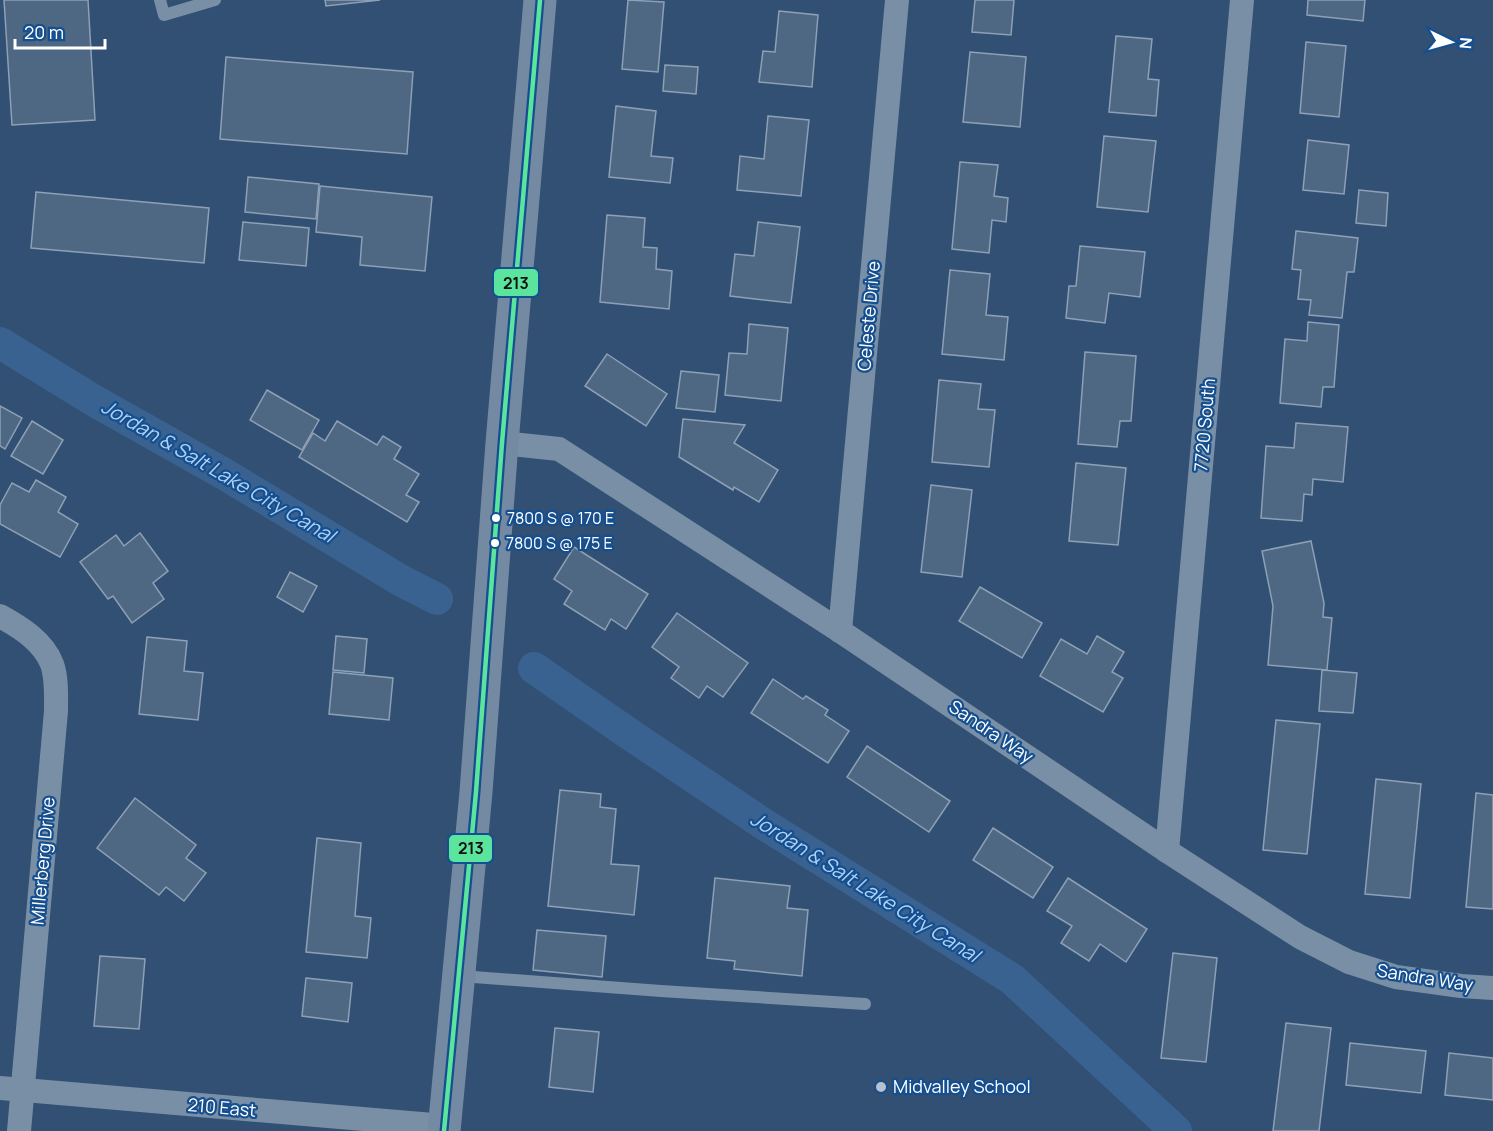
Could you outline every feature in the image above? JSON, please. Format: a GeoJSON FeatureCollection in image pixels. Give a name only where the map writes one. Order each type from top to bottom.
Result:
{"type":"FeatureCollection","features":[{"type":"Feature","properties":{"kind":"main road"},"geometry":{"type":"LineString","coordinates":[[444,1129],[476,792],[502,443],[540,0]]}},
{"type":"Feature","properties":{"kind":"street","name":"Celeste Drive"},"geometry":{"type":"LineString","coordinates":[[840,632],[897,0]]}},
{"type":"Feature","properties":{"kind":"street","name":"7720 South"},"geometry":{"type":"LineString","coordinates":[[1167,851],[1242,0]]}},
{"type":"Feature","properties":{"kind":"street","name":"Sandra Way"},"geometry":{"type":"LineString","coordinates":[[502,443],[559,449],[1300,937],[1349,962],[1396,977],[1493,988]]}},
{"type":"Feature","properties":{"kind":"street","name":"Millerberg Drive"},"geometry":{"type":"LineString","coordinates":[[0,616],[23,629],[41,646],[52,664],[56,685],[56,711],[11,1089],[19,1131]]}},
{"type":"Feature","properties":{"kind":"street","name":"210 East"},"geometry":{"type":"LineString","coordinates":[[11,1089],[444,1129]]}},
{"type":"Feature","properties":{"kind":"lane"},"geometry":{"type":"LineString","coordinates":[[160,0],[164,15],[214,0]]}},
{"type":"Feature","properties":{"kind":"lane"},"geometry":{"type":"LineString","coordinates":[[459,976],[865,1004]]}},
{"type":"Feature","properties":{"kind":"building"},"geometry":{"type":"Polygon","coordinates":[[[4,0],[88,0],[95,120],[12,125],[4,0]]]}},
{"type":"Feature","properties":{"kind":"building"},"geometry":{"type":"Polygon","coordinates":[[[325,0],[380,0],[326,6],[325,0]]]}},
{"type":"Feature","properties":{"kind":"building"},"geometry":{"type":"Polygon","coordinates":[[[628,0],[664,2],[658,72],[622,69],[628,0]]]}},
{"type":"Feature","properties":{"kind":"building"},"geometry":{"type":"Polygon","coordinates":[[[975,0],[1014,0],[1011,35],[972,32],[975,0]]]}},
{"type":"Feature","properties":{"kind":"building"},"geometry":{"type":"Polygon","coordinates":[[[1308,0],[1365,0],[1363,21],[1307,15],[1308,0]]]}},
{"type":"Feature","properties":{"kind":"building"},"geometry":{"type":"Polygon","coordinates":[[[779,11],[818,15],[812,87],[759,82],[763,51],[775,52],[779,11]]]}},
{"type":"Feature","properties":{"kind":"building"},"geometry":{"type":"Polygon","coordinates":[[[1116,36],[1152,39],[1148,79],[1159,80],[1156,116],[1109,112],[1116,36]]]}},
{"type":"Feature","properties":{"kind":"building"},"geometry":{"type":"Polygon","coordinates":[[[1306,42],[1346,46],[1339,117],[1300,113],[1306,42]]]}},
{"type":"Feature","properties":{"kind":"building"},"geometry":{"type":"Polygon","coordinates":[[[970,52],[1026,57],[1020,127],[963,122],[970,52]]]}},
{"type":"Feature","properties":{"kind":"building"},"geometry":{"type":"Polygon","coordinates":[[[226,57],[413,72],[407,154],[220,139],[226,57]]]}},
{"type":"Feature","properties":{"kind":"building"},"geometry":{"type":"Polygon","coordinates":[[[665,65],[698,67],[696,94],[663,91],[665,65]]]}},
{"type":"Feature","properties":{"kind":"building"},"geometry":{"type":"Polygon","coordinates":[[[616,106],[656,111],[651,156],[673,158],[670,183],[609,177],[616,106]]]}},
{"type":"Feature","properties":{"kind":"building"},"geometry":{"type":"Polygon","coordinates":[[[768,116],[809,120],[801,196],[737,190],[740,156],[764,159],[768,116]]]}},
{"type":"Feature","properties":{"kind":"building"},"geometry":{"type":"Polygon","coordinates":[[[1104,136],[1156,141],[1148,212],[1097,207],[1104,136]]]}},
{"type":"Feature","properties":{"kind":"building"},"geometry":{"type":"Polygon","coordinates":[[[1308,140],[1349,145],[1344,194],[1303,190],[1308,140]]]}},
{"type":"Feature","properties":{"kind":"building"},"geometry":{"type":"Polygon","coordinates":[[[960,162],[998,165],[994,196],[1008,198],[1006,222],[992,220],[989,253],[952,249],[960,162]]]}},
{"type":"Feature","properties":{"kind":"building"},"geometry":{"type":"Polygon","coordinates":[[[248,177],[319,184],[316,219],[245,212],[248,177]]]}},
{"type":"Feature","properties":{"kind":"building"},"geometry":{"type":"Polygon","coordinates":[[[320,186],[432,197],[425,271],[360,265],[362,237],[316,232],[320,186]]]}},
{"type":"Feature","properties":{"kind":"building"},"geometry":{"type":"Polygon","coordinates":[[[1359,190],[1388,193],[1386,226],[1356,223],[1359,190]]]}},
{"type":"Feature","properties":{"kind":"building"},"geometry":{"type":"Polygon","coordinates":[[[36,192],[209,208],[204,263],[31,248],[36,192]]]}},
{"type":"Feature","properties":{"kind":"building"},"geometry":{"type":"Polygon","coordinates":[[[607,215],[645,218],[643,247],[657,248],[656,269],[672,271],[669,309],[600,302],[607,215]]]}},
{"type":"Feature","properties":{"kind":"building"},"geometry":{"type":"Polygon","coordinates":[[[243,222],[309,228],[306,266],[239,260],[243,222]]]}},
{"type":"Feature","properties":{"kind":"building"},"geometry":{"type":"Polygon","coordinates":[[[758,222],[800,227],[791,303],[730,296],[735,254],[754,256],[758,222]]]}},
{"type":"Feature","properties":{"kind":"building"},"geometry":{"type":"Polygon","coordinates":[[[1296,231],[1358,238],[1354,272],[1347,272],[1342,318],[1309,315],[1311,300],[1298,299],[1301,270],[1292,269],[1296,231]]]}},
{"type":"Feature","properties":{"kind":"building"},"geometry":{"type":"Polygon","coordinates":[[[1080,246],[1145,252],[1140,297],[1109,293],[1105,323],[1066,318],[1069,286],[1076,286],[1080,246]]]}},
{"type":"Feature","properties":{"kind":"building"},"geometry":{"type":"Polygon","coordinates":[[[950,270],[990,274],[986,315],[1008,317],[1004,360],[942,354],[950,270]]]}},
{"type":"Feature","properties":{"kind":"building"},"geometry":{"type":"Polygon","coordinates":[[[1308,322],[1339,325],[1334,387],[1323,387],[1321,407],[1280,403],[1285,339],[1307,341],[1308,322]]]}},
{"type":"Feature","properties":{"kind":"building"},"geometry":{"type":"Polygon","coordinates":[[[749,324],[788,328],[781,401],[725,395],[729,353],[747,354],[749,324]]]}},
{"type":"Feature","properties":{"kind":"building"},"geometry":{"type":"Polygon","coordinates":[[[1085,352],[1136,356],[1131,421],[1120,421],[1117,447],[1078,444],[1085,352]]]}},
{"type":"Feature","properties":{"kind":"building"},"geometry":{"type":"Polygon","coordinates":[[[607,354],[667,394],[646,426],[585,386],[607,354]]]}},
{"type":"Feature","properties":{"kind":"building"},"geometry":{"type":"Polygon","coordinates":[[[681,371],[719,375],[715,412],[676,408],[681,371]]]}},
{"type":"Feature","properties":{"kind":"building"},"geometry":{"type":"Polygon","coordinates":[[[939,380],[981,384],[978,409],[995,410],[989,467],[932,462],[939,380]]]}},
{"type":"Feature","properties":{"kind":"building"},"geometry":{"type":"Polygon","coordinates":[[[267,390],[319,420],[302,450],[250,420],[267,390]]]}},
{"type":"Feature","properties":{"kind":"building"},"geometry":{"type":"Polygon","coordinates":[[[0,406],[22,418],[5,449],[0,446],[0,406]]]}},
{"type":"Feature","properties":{"kind":"building"},"geometry":{"type":"Polygon","coordinates":[[[683,419],[745,425],[734,443],[778,470],[759,502],[734,487],[733,490],[679,457],[683,419]]]}},
{"type":"Feature","properties":{"kind":"building"},"geometry":{"type":"Polygon","coordinates":[[[32,421],[63,440],[43,474],[11,456],[32,421]]]}},
{"type":"Feature","properties":{"kind":"building"},"geometry":{"type":"Polygon","coordinates":[[[337,421],[377,445],[383,436],[401,447],[394,459],[419,474],[406,495],[419,502],[407,522],[299,457],[313,433],[325,441],[337,421]]]}},
{"type":"Feature","properties":{"kind":"building"},"geometry":{"type":"Polygon","coordinates":[[[1296,423],[1348,427],[1343,482],[1313,479],[1312,495],[1304,494],[1302,521],[1261,518],[1266,446],[1294,448],[1296,423]]]}},
{"type":"Feature","properties":{"kind":"building"},"geometry":{"type":"Polygon","coordinates":[[[1076,463],[1126,468],[1118,545],[1069,541],[1076,463]]]}},
{"type":"Feature","properties":{"kind":"building"},"geometry":{"type":"Polygon","coordinates":[[[36,480],[66,497],[58,512],[78,524],[60,557],[0,524],[0,505],[12,483],[29,492],[36,480]]]}},
{"type":"Feature","properties":{"kind":"building"},"geometry":{"type":"Polygon","coordinates":[[[931,485],[972,490],[962,577],[921,572],[931,485]]]}},
{"type":"Feature","properties":{"kind":"building"},"geometry":{"type":"Polygon","coordinates":[[[140,533],[168,571],[153,583],[164,599],[132,623],[113,596],[108,599],[80,562],[116,535],[124,546],[140,533]]]}},
{"type":"Feature","properties":{"kind":"building"},"geometry":{"type":"Polygon","coordinates":[[[1311,541],[1324,603],[1323,617],[1332,618],[1327,670],[1268,665],[1273,606],[1262,551],[1311,541]]]}},
{"type":"Feature","properties":{"kind":"building"},"geometry":{"type":"Polygon","coordinates":[[[574,547],[648,594],[626,629],[611,619],[605,630],[564,604],[572,591],[554,579],[574,547]]]}},
{"type":"Feature","properties":{"kind":"building"},"geometry":{"type":"Polygon","coordinates":[[[290,572],[317,586],[303,612],[277,597],[290,572]]]}},
{"type":"Feature","properties":{"kind":"building"},"geometry":{"type":"Polygon","coordinates":[[[980,587],[1042,623],[1022,658],[959,621],[980,587]]]}},
{"type":"Feature","properties":{"kind":"building"},"geometry":{"type":"Polygon","coordinates":[[[677,613],[748,663],[723,697],[707,686],[699,698],[671,678],[679,667],[652,647],[677,613]]]}},
{"type":"Feature","properties":{"kind":"building"},"geometry":{"type":"Polygon","coordinates":[[[336,636],[367,639],[364,673],[333,670],[336,636]]]}},
{"type":"Feature","properties":{"kind":"building"},"geometry":{"type":"Polygon","coordinates":[[[1097,636],[1124,652],[1112,672],[1123,678],[1103,712],[1040,676],[1061,639],[1087,654],[1097,636]]]}},
{"type":"Feature","properties":{"kind":"building"},"geometry":{"type":"Polygon","coordinates":[[[147,637],[187,641],[184,671],[203,673],[198,720],[139,714],[147,637]]]}},
{"type":"Feature","properties":{"kind":"building"},"geometry":{"type":"Polygon","coordinates":[[[1322,670],[1357,673],[1353,713],[1319,711],[1322,670]]]}},
{"type":"Feature","properties":{"kind":"building"},"geometry":{"type":"Polygon","coordinates":[[[333,672],[393,678],[389,720],[329,714],[333,672]]]}},
{"type":"Feature","properties":{"kind":"building"},"geometry":{"type":"Polygon","coordinates":[[[773,679],[803,699],[806,696],[828,710],[825,715],[849,731],[828,763],[751,713],[773,679]]]}},
{"type":"Feature","properties":{"kind":"building"},"geometry":{"type":"Polygon","coordinates":[[[1276,720],[1320,724],[1307,854],[1263,850],[1276,720]]]}},
{"type":"Feature","properties":{"kind":"building"},"geometry":{"type":"Polygon","coordinates":[[[867,746],[950,801],[929,832],[847,777],[867,746]]]}},
{"type":"Feature","properties":{"kind":"building"},"geometry":{"type":"Polygon","coordinates":[[[1376,779],[1421,784],[1410,898],[1365,894],[1376,779]]]}},
{"type":"Feature","properties":{"kind":"building"},"geometry":{"type":"Polygon","coordinates":[[[560,790],[601,794],[600,807],[616,809],[611,864],[639,866],[634,915],[548,906],[560,790]]]}},
{"type":"Feature","properties":{"kind":"building"},"geometry":{"type":"Polygon","coordinates":[[[1476,793],[1493,795],[1493,909],[1466,907],[1476,793]]]}},
{"type":"Feature","properties":{"kind":"building"},"geometry":{"type":"Polygon","coordinates":[[[135,798],[196,845],[186,858],[206,873],[184,901],[166,887],[159,895],[97,848],[135,798]]]}},
{"type":"Feature","properties":{"kind":"building"},"geometry":{"type":"Polygon","coordinates":[[[993,828],[1053,867],[1033,898],[973,860],[993,828]]]}},
{"type":"Feature","properties":{"kind":"building"},"geometry":{"type":"Polygon","coordinates":[[[317,838],[361,843],[355,916],[371,918],[367,958],[306,952],[317,838]]]}},
{"type":"Feature","properties":{"kind":"building"},"geometry":{"type":"Polygon","coordinates":[[[715,878],[790,886],[787,908],[808,910],[802,976],[734,969],[735,961],[707,958],[715,878]]]}},
{"type":"Feature","properties":{"kind":"building"},"geometry":{"type":"Polygon","coordinates":[[[1068,878],[1147,929],[1126,962],[1100,944],[1089,961],[1061,943],[1072,926],[1047,911],[1068,878]]]}},
{"type":"Feature","properties":{"kind":"building"},"geometry":{"type":"Polygon","coordinates":[[[537,930],[606,936],[602,977],[533,970],[537,930]]]}},
{"type":"Feature","properties":{"kind":"building"},"geometry":{"type":"Polygon","coordinates":[[[1173,953],[1217,958],[1206,1062],[1161,1058],[1173,953]]]}},
{"type":"Feature","properties":{"kind":"building"},"geometry":{"type":"Polygon","coordinates":[[[100,956],[145,959],[139,1029],[94,1026],[100,956]]]}},
{"type":"Feature","properties":{"kind":"building"},"geometry":{"type":"Polygon","coordinates":[[[306,978],[352,983],[348,1022],[302,1016],[306,978]]]}},
{"type":"Feature","properties":{"kind":"building"},"geometry":{"type":"Polygon","coordinates":[[[1286,1023],[1331,1028],[1319,1131],[1273,1131],[1286,1023]]]}},
{"type":"Feature","properties":{"kind":"building"},"geometry":{"type":"Polygon","coordinates":[[[555,1028],[599,1032],[593,1092],[549,1087],[555,1028]]]}},
{"type":"Feature","properties":{"kind":"building"},"geometry":{"type":"Polygon","coordinates":[[[1350,1043],[1426,1051],[1421,1093],[1346,1085],[1350,1043]]]}},
{"type":"Feature","properties":{"kind":"building"},"geometry":{"type":"Polygon","coordinates":[[[1449,1053],[1493,1058],[1493,1100],[1445,1095],[1449,1053]]]}},
{"type":"Feature","properties":{"kind":"waterway","name":"Jordan & Salt Lake City Canal"},"geometry":{"type":"LineString","coordinates":[[0,343],[400,580],[437,599]]}},
{"type":"Feature","properties":{"kind":"waterway","name":"Jordan & Salt Lake City Canal"},"geometry":{"type":"LineString","coordinates":[[534,668],[762,823],[1012,979],[1176,1131]]}},
{"type":"Feature","properties":{"kind":"transit line","name":"213"},"geometry":{"type":"LineString","coordinates":[[444,1131],[476,792],[502,443],[540,0]]}},
{"type":"Feature","properties":{"kind":"place","name":"7800 S @ 170 E"},"geometry":{"type":"Point","coordinates":[496,518]}},
{"type":"Feature","properties":{"kind":"place","name":"7800 S @ 175 E"},"geometry":{"type":"Point","coordinates":[495,543]}},
{"type":"Feature","properties":{"kind":"place","name":"Midvalley School"},"geometry":{"type":"Point","coordinates":[881,1087]}}]}
